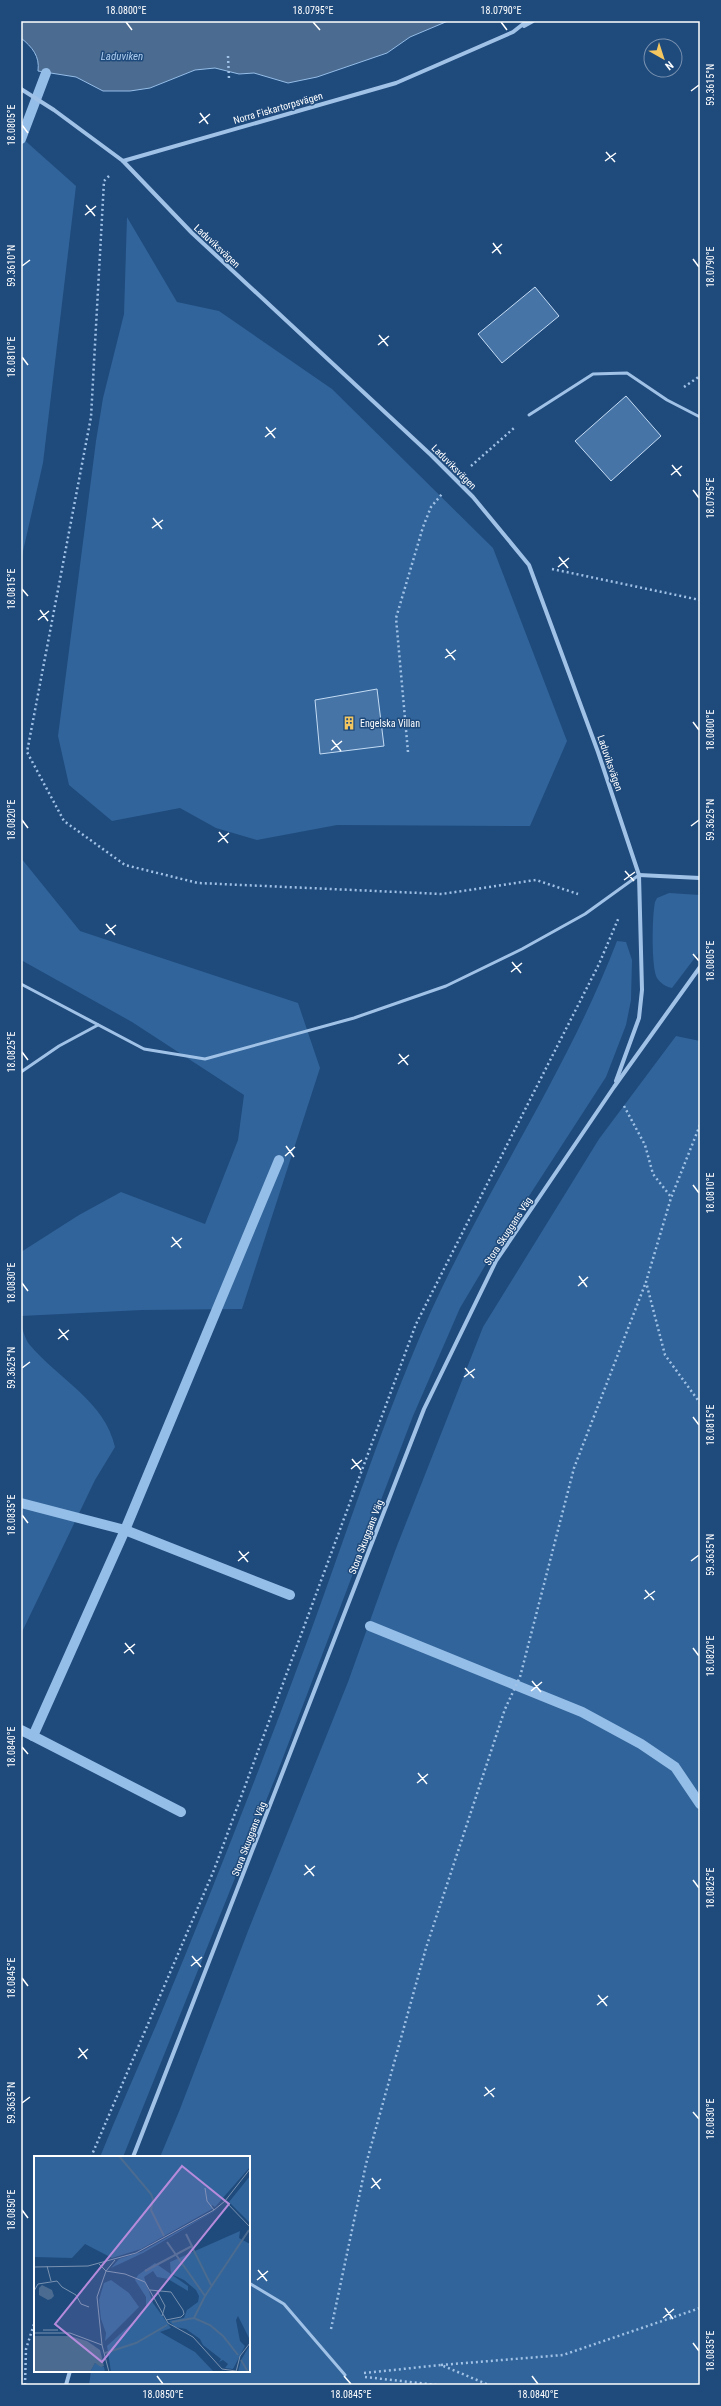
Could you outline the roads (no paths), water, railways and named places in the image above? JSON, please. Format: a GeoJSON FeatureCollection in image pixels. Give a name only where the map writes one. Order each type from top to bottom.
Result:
{"type":"FeatureCollection","features":[{"type":"Feature","properties":{"kind":"street","name":"Norra Fiskartorpsvägen"},"geometry":{"type":"LineString","coordinates":[[513,32],[527,21]]}},
{"type":"Feature","properties":{"kind":"street","name":"Norra Fiskartorpsvägen"},"geometry":{"type":"LineString","coordinates":[[123,161],[396,83],[513,32],[533,21]]}},
{"type":"Feature","properties":{"kind":"street"},"geometry":{"type":"LineString","coordinates":[[23,90],[54,110],[123,161]]}},
{"type":"Feature","properties":{"kind":"street","name":"Laduviksvägen"},"geometry":{"type":"LineString","coordinates":[[123,161],[192,233],[455,480],[473,498],[530,565],[598,752],[639,875],[642,990],[639,1018],[614,1087]]}},
{"type":"Feature","properties":{"kind":"street"},"geometry":{"type":"LineString","coordinates":[[639,875],[700,878]]}},
{"type":"Feature","properties":{"kind":"street","name":"Stora Skuggans Väg"},"geometry":{"type":"LineString","coordinates":[[133,2156],[424,1409],[496,1261],[614,1087],[700,967]]}},
{"type":"Feature","properties":{"kind":"street"},"geometry":{"type":"LineString","coordinates":[[66,2385],[70,2372]]}},
{"type":"Feature","properties":{"kind":"lane"},"geometry":{"type":"LineString","coordinates":[[528,415],[593,374],[627,373],[667,400],[700,417]]}},
{"type":"Feature","properties":{"kind":"lane"},"geometry":{"type":"LineString","coordinates":[[21,984],[144,1049],[205,1059],[329,1025],[446,986],[522,949],[585,914],[639,875]]}},
{"type":"Feature","properties":{"kind":"lane"},"geometry":{"type":"LineString","coordinates":[[21,1072],[59,1046],[98,1025]]}},
{"type":"Feature","properties":{"kind":"lane"},"geometry":{"type":"LineString","coordinates":[[250,2284],[284,2304],[345,2375]]}},
{"type":"Feature","properties":{"kind":"water","name":"Laduviken"},"geometry":{"type":"Polygon","coordinates":[[[21,21],[448,21],[410,37],[387,53],[317,77],[288,83],[254,73],[239,74],[215,68],[195,70],[150,88],[130,91],[103,91],[76,77],[38,71],[38,61],[34,52],[21,38],[21,21]]]}},
{"type":"Feature","properties":{"kind":"waterway"},"geometry":{"type":"LineString","coordinates":[[21,139],[46,73]]}},
{"type":"Feature","properties":{"kind":"waterway"},"geometry":{"type":"LineString","coordinates":[[181,1812],[33,1736],[125,1530],[279,1160]]}},
{"type":"Feature","properties":{"kind":"waterway"},"geometry":{"type":"LineString","coordinates":[[21,1503],[125,1530],[290,1595]]}},
{"type":"Feature","properties":{"kind":"waterway"},"geometry":{"type":"LineString","coordinates":[[370,1626],[582,1712],[641,1744],[675,1767],[700,1804]]}},
{"type":"Feature","properties":{"kind":"waterway"},"geometry":{"type":"LineString","coordinates":[[21,1730],[33,1736]]}},
{"type":"Feature","properties":{"kind":"place","name":"Engelska Villan"},"geometry":{"type":"Point","coordinates":[349,723]}}]}
